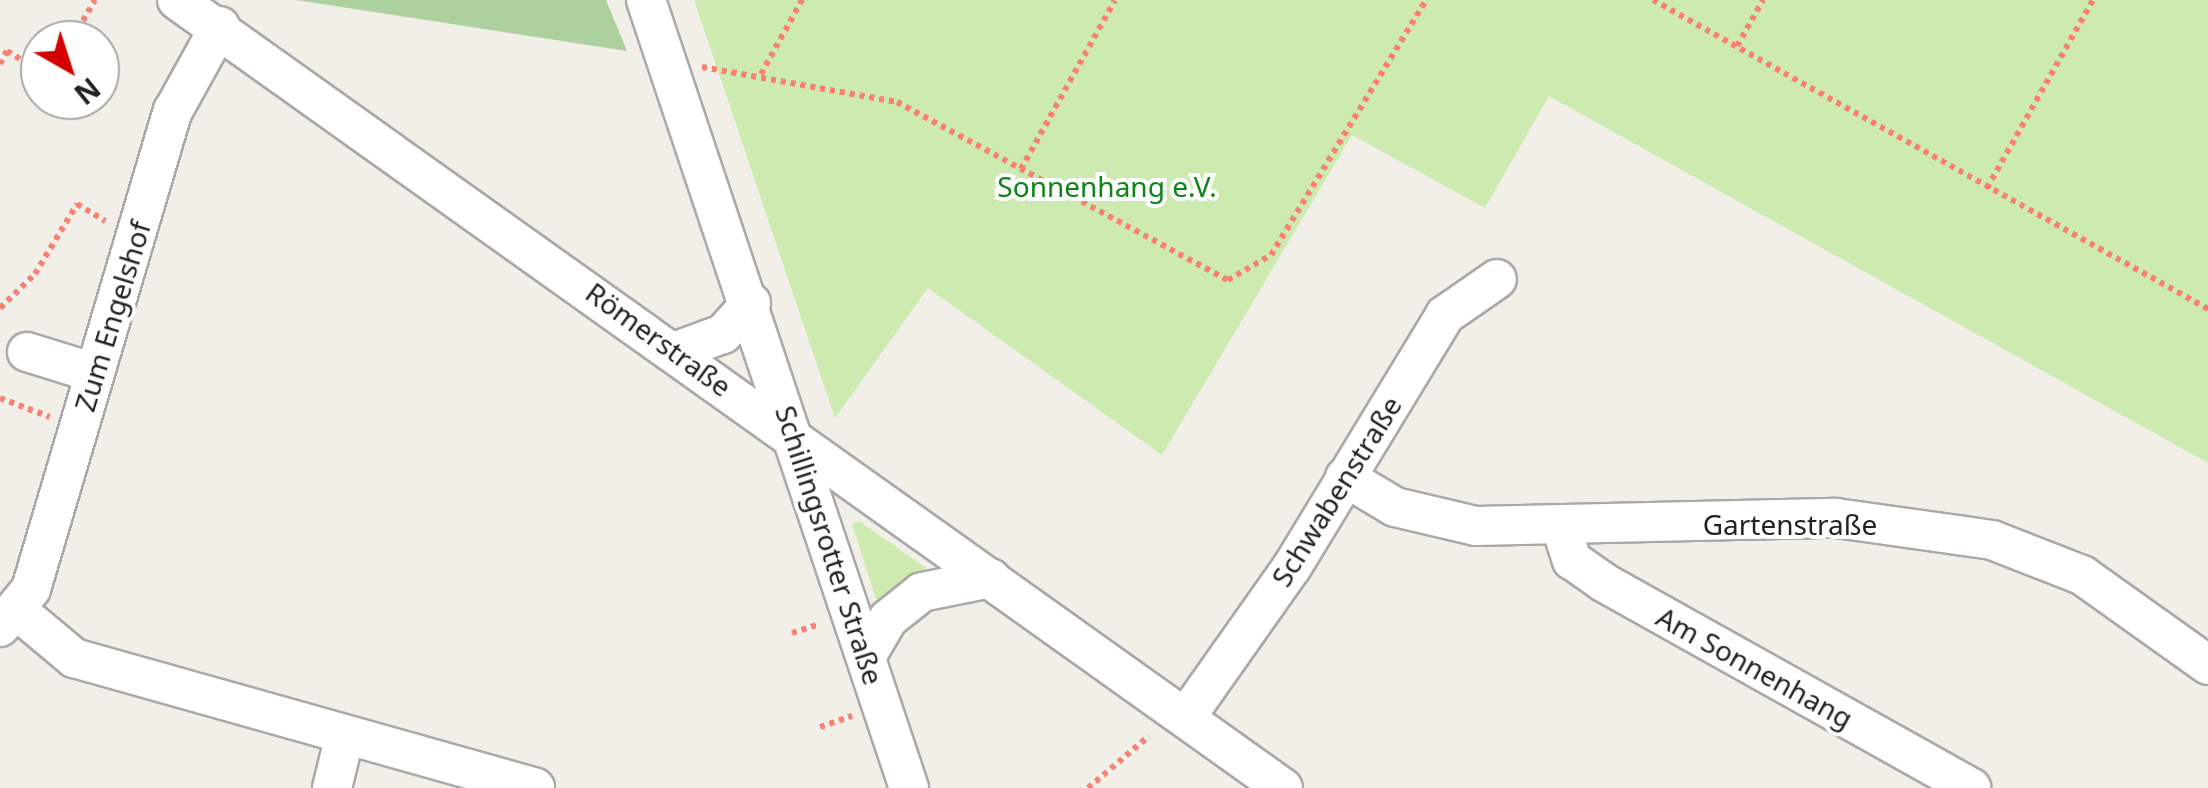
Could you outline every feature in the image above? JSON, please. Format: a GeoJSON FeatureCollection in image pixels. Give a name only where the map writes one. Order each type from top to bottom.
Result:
{"type":"FeatureCollection","features":[{"type":"Feature","properties":{"kind":"street","name":"Römerstraße"},"geometry":{"type":"LineString","coordinates":[[177,0],[220,26],[1284,788]]}},
{"type":"Feature","properties":{"kind":"street","name":"Schillingsrotter Straße"},"geometry":{"type":"LineString","coordinates":[[646,0],[796,437],[909,788]]}},
{"type":"Feature","properties":{"kind":"street","name":"Zum Engelshof"},"geometry":{"type":"LineString","coordinates":[[220,26],[173,111],[78,430],[9,620],[74,658],[535,788]]}},
{"type":"Feature","properties":{"kind":"street","name":"Schwabenstraße"},"geometry":{"type":"LineString","coordinates":[[1186,718],[1345,477],[1445,315],[1497,279]]}},
{"type":"Feature","properties":{"kind":"street"},"geometry":{"type":"LineString","coordinates":[[676,351],[723,334],[751,303]]}},
{"type":"Feature","properties":{"kind":"street"},"geometry":{"type":"LineString","coordinates":[[28,352],[95,373]]}},
{"type":"Feature","properties":{"kind":"street","name":"Gartenstraße"},"geometry":{"type":"LineString","coordinates":[[1345,477],[1395,508],[1442,520],[1561,527],[1836,518],[1992,540],[2082,575],[2208,665]]}},
{"type":"Feature","properties":{"kind":"street","name":"Am Sonnenhang"},"geometry":{"type":"LineString","coordinates":[[1561,527],[1572,560],[1602,582],[1971,788]]}},
{"type":"Feature","properties":{"kind":"street"},"geometry":{"type":"LineString","coordinates":[[866,657],[888,619],[922,592],[991,578]]}},
{"type":"Feature","properties":{"kind":"street"},"geometry":{"type":"LineString","coordinates":[[332,788],[345,735]]}},
{"type":"Feature","properties":{"kind":"path"},"geometry":{"type":"LineString","coordinates":[[761,74],[802,0]]}},
{"type":"Feature","properties":{"kind":"path"},"geometry":{"type":"LineString","coordinates":[[1021,169],[1115,0]]}},
{"type":"Feature","properties":{"kind":"path"},"geometry":{"type":"LineString","coordinates":[[669,62],[761,74],[897,102],[1194,267],[1239,279],[1270,254],[1426,0]]}},
{"type":"Feature","properties":{"kind":"path"},"geometry":{"type":"LineString","coordinates":[[1654,0],[2208,309]]}},
{"type":"Feature","properties":{"kind":"path"},"geometry":{"type":"LineString","coordinates":[[1737,46],[1763,0]]}},
{"type":"Feature","properties":{"kind":"path"},"geometry":{"type":"LineString","coordinates":[[1987,188],[2092,0]]}},
{"type":"Feature","properties":{"kind":"path"},"geometry":{"type":"LineString","coordinates":[[0,64],[7,52],[20,59]]}},
{"type":"Feature","properties":{"kind":"path"},"geometry":{"type":"LineString","coordinates":[[0,308],[35,274],[77,204],[138,229]]}},
{"type":"Feature","properties":{"kind":"path"},"geometry":{"type":"LineString","coordinates":[[0,398],[78,430]]}},
{"type":"Feature","properties":{"kind":"path"},"geometry":{"type":"LineString","coordinates":[[1088,788],[1186,718]]}},
{"type":"Feature","properties":{"kind":"green space"},"geometry":{"type":"Polygon","coordinates":[[[296,0],[606,0],[627,51],[296,0]]]}},
{"type":"Feature","properties":{"kind":"green space","name":"Sonnenhang e.V."},"geometry":{"type":"Polygon","coordinates":[[[694,0],[2208,0],[2208,463],[1549,96],[1485,208],[1352,135],[1162,455],[928,288],[835,418],[694,0]]]}},
{"type":"Feature","properties":{"kind":"green space"},"geometry":{"type":"Polygon","coordinates":[[[859,521],[926,568],[878,605],[852,524],[859,521]]]}}]}
